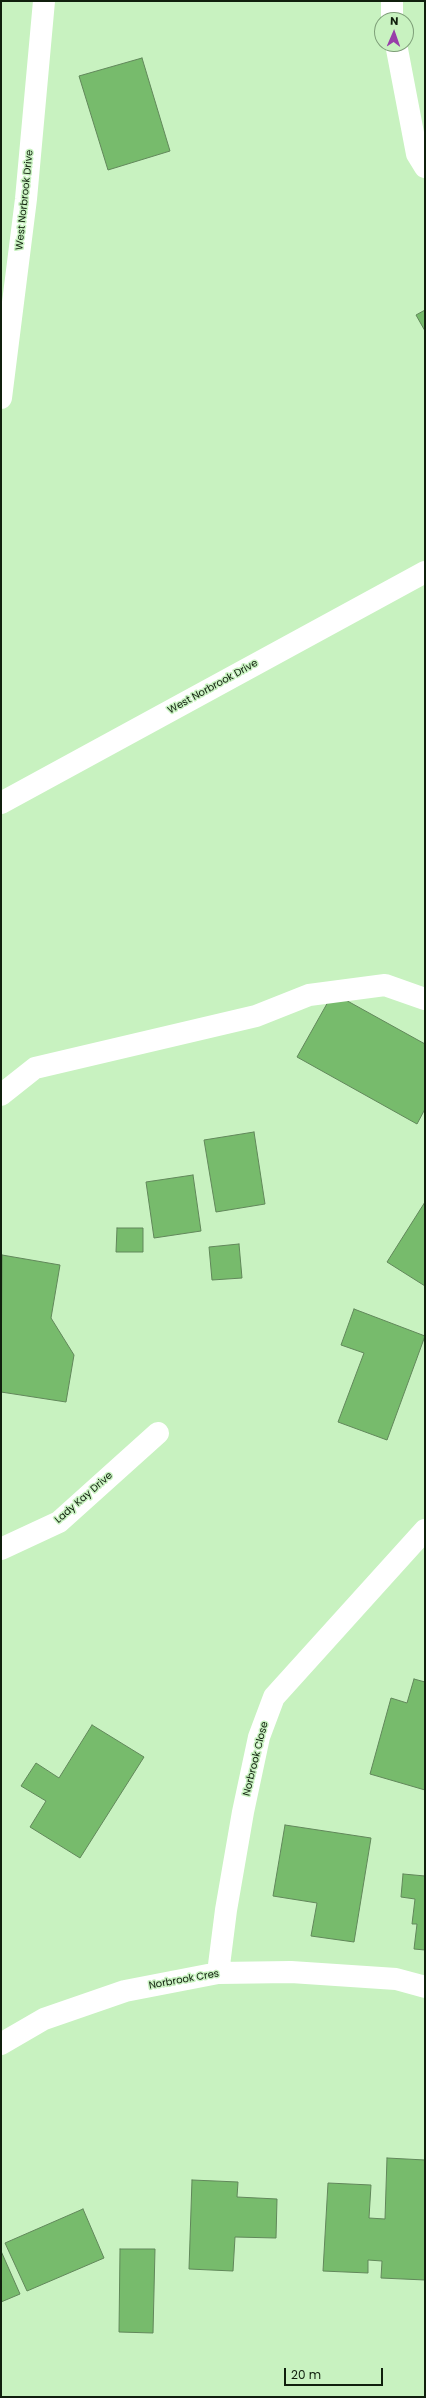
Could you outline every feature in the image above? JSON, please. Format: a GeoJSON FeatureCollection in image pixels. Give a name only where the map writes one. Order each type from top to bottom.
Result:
{"type":"FeatureCollection","features":[{"type":"Feature","properties":{"kind":"street","name":"West Norbrook Drive"},"geometry":{"type":"LineString","coordinates":[[1,398],[26,199],[44,1]]}},
{"type":"Feature","properties":{"kind":"street"},"geometry":{"type":"LineString","coordinates":[[392,1],[392,12]]}},
{"type":"Feature","properties":{"kind":"street"},"geometry":{"type":"LineString","coordinates":[[398,52],[417,154],[425,167]]}},
{"type":"Feature","properties":{"kind":"street","name":"West Norbrook Drive"},"geometry":{"type":"LineString","coordinates":[[1,803],[425,572]]}},
{"type":"Feature","properties":{"kind":"street"},"geometry":{"type":"LineString","coordinates":[[1,1095],[35,1068],[256,1016],[309,995],[385,985],[425,999]]}},
{"type":"Feature","properties":{"kind":"street","name":"Lady Kay Drive"},"geometry":{"type":"LineString","coordinates":[[1,1550],[59,1522],[158,1433]]}},
{"type":"Feature","properties":{"kind":"street","name":"Norbrook Close"},"geometry":{"type":"LineString","coordinates":[[218,1973],[226,1910],[243,1812],[259,1737],[274,1697],[422,1542]]}},
{"type":"Feature","properties":{"kind":"street","name":"Norbrook Cres"},"geometry":{"type":"LineString","coordinates":[[1,2044],[44,2019],[125,1991],[218,1973],[291,1972],[396,1979],[425,1987]]}},
{"type":"Feature","properties":{"kind":"building"},"geometry":{"type":"Polygon","coordinates":[[[142,58],[170,151],[108,170],[79,76],[142,58]]]}},
{"type":"Feature","properties":{"kind":"building"},"geometry":{"type":"Polygon","coordinates":[[[425,310],[425,331],[416,315],[425,310]]]}},
{"type":"Feature","properties":{"kind":"building"},"geometry":{"type":"Polygon","coordinates":[[[333,993],[425,1044],[425,1109],[417,1124],[297,1057],[333,993]]]}},
{"type":"Feature","properties":{"kind":"building"},"geometry":{"type":"Polygon","coordinates":[[[254,1132],[265,1204],[216,1212],[204,1140],[254,1132]]]}},
{"type":"Feature","properties":{"kind":"building"},"geometry":{"type":"Polygon","coordinates":[[[193,1175],[201,1231],[154,1238],[146,1182],[193,1175]]]}},
{"type":"Feature","properties":{"kind":"building"},"geometry":{"type":"Polygon","coordinates":[[[425,1202],[425,1286],[387,1262],[425,1202]]]}},
{"type":"Feature","properties":{"kind":"building"},"geometry":{"type":"Polygon","coordinates":[[[117,1228],[143,1228],[143,1252],[116,1252],[117,1228]]]}},
{"type":"Feature","properties":{"kind":"building"},"geometry":{"type":"Polygon","coordinates":[[[239,1244],[242,1278],[212,1280],[209,1247],[239,1244]]]}},
{"type":"Feature","properties":{"kind":"building"},"geometry":{"type":"Polygon","coordinates":[[[2,1255],[60,1265],[51,1318],[74,1355],[66,1402],[1,1392],[2,1255]]]}},
{"type":"Feature","properties":{"kind":"building"},"geometry":{"type":"Polygon","coordinates":[[[354,1309],[425,1336],[387,1440],[338,1422],[364,1353],[341,1345],[354,1309]]]}},
{"type":"Feature","properties":{"kind":"building"},"geometry":{"type":"Polygon","coordinates":[[[414,1679],[425,1682],[425,1790],[370,1774],[391,1698],[407,1703],[414,1679]]]}},
{"type":"Feature","properties":{"kind":"building"},"geometry":{"type":"Polygon","coordinates":[[[92,1725],[144,1757],[80,1858],[30,1827],[46,1801],[21,1786],[36,1763],[59,1778],[92,1725]]]}},
{"type":"Feature","properties":{"kind":"building"},"geometry":{"type":"Polygon","coordinates":[[[285,1825],[371,1838],[354,1942],[311,1936],[317,1903],[273,1896],[285,1825]]]}},
{"type":"Feature","properties":{"kind":"building"},"geometry":{"type":"Polygon","coordinates":[[[403,1874],[425,1876],[425,1950],[414,1949],[417,1924],[412,1924],[415,1899],[401,1897],[403,1874]]]}},
{"type":"Feature","properties":{"kind":"building"},"geometry":{"type":"Polygon","coordinates":[[[387,2158],[425,2160],[425,2280],[381,2278],[382,2261],[368,2260],[368,2273],[323,2271],[328,2183],[371,2185],[369,2218],[385,2219],[387,2158]]]}},
{"type":"Feature","properties":{"kind":"building"},"geometry":{"type":"Polygon","coordinates":[[[192,2180],[238,2182],[237,2197],[277,2199],[276,2238],[235,2237],[233,2271],[189,2269],[192,2180]]]}},
{"type":"Feature","properties":{"kind":"building"},"geometry":{"type":"Polygon","coordinates":[[[83,2209],[104,2258],[27,2291],[5,2243],[83,2209]]]}},
{"type":"Feature","properties":{"kind":"building"},"geometry":{"type":"Polygon","coordinates":[[[120,2249],[155,2249],[153,2333],[119,2332],[120,2249]]]}},
{"type":"Feature","properties":{"kind":"building"},"geometry":{"type":"Polygon","coordinates":[[[1,2251],[20,2294],[1,2302],[1,2251]]]}}]}
